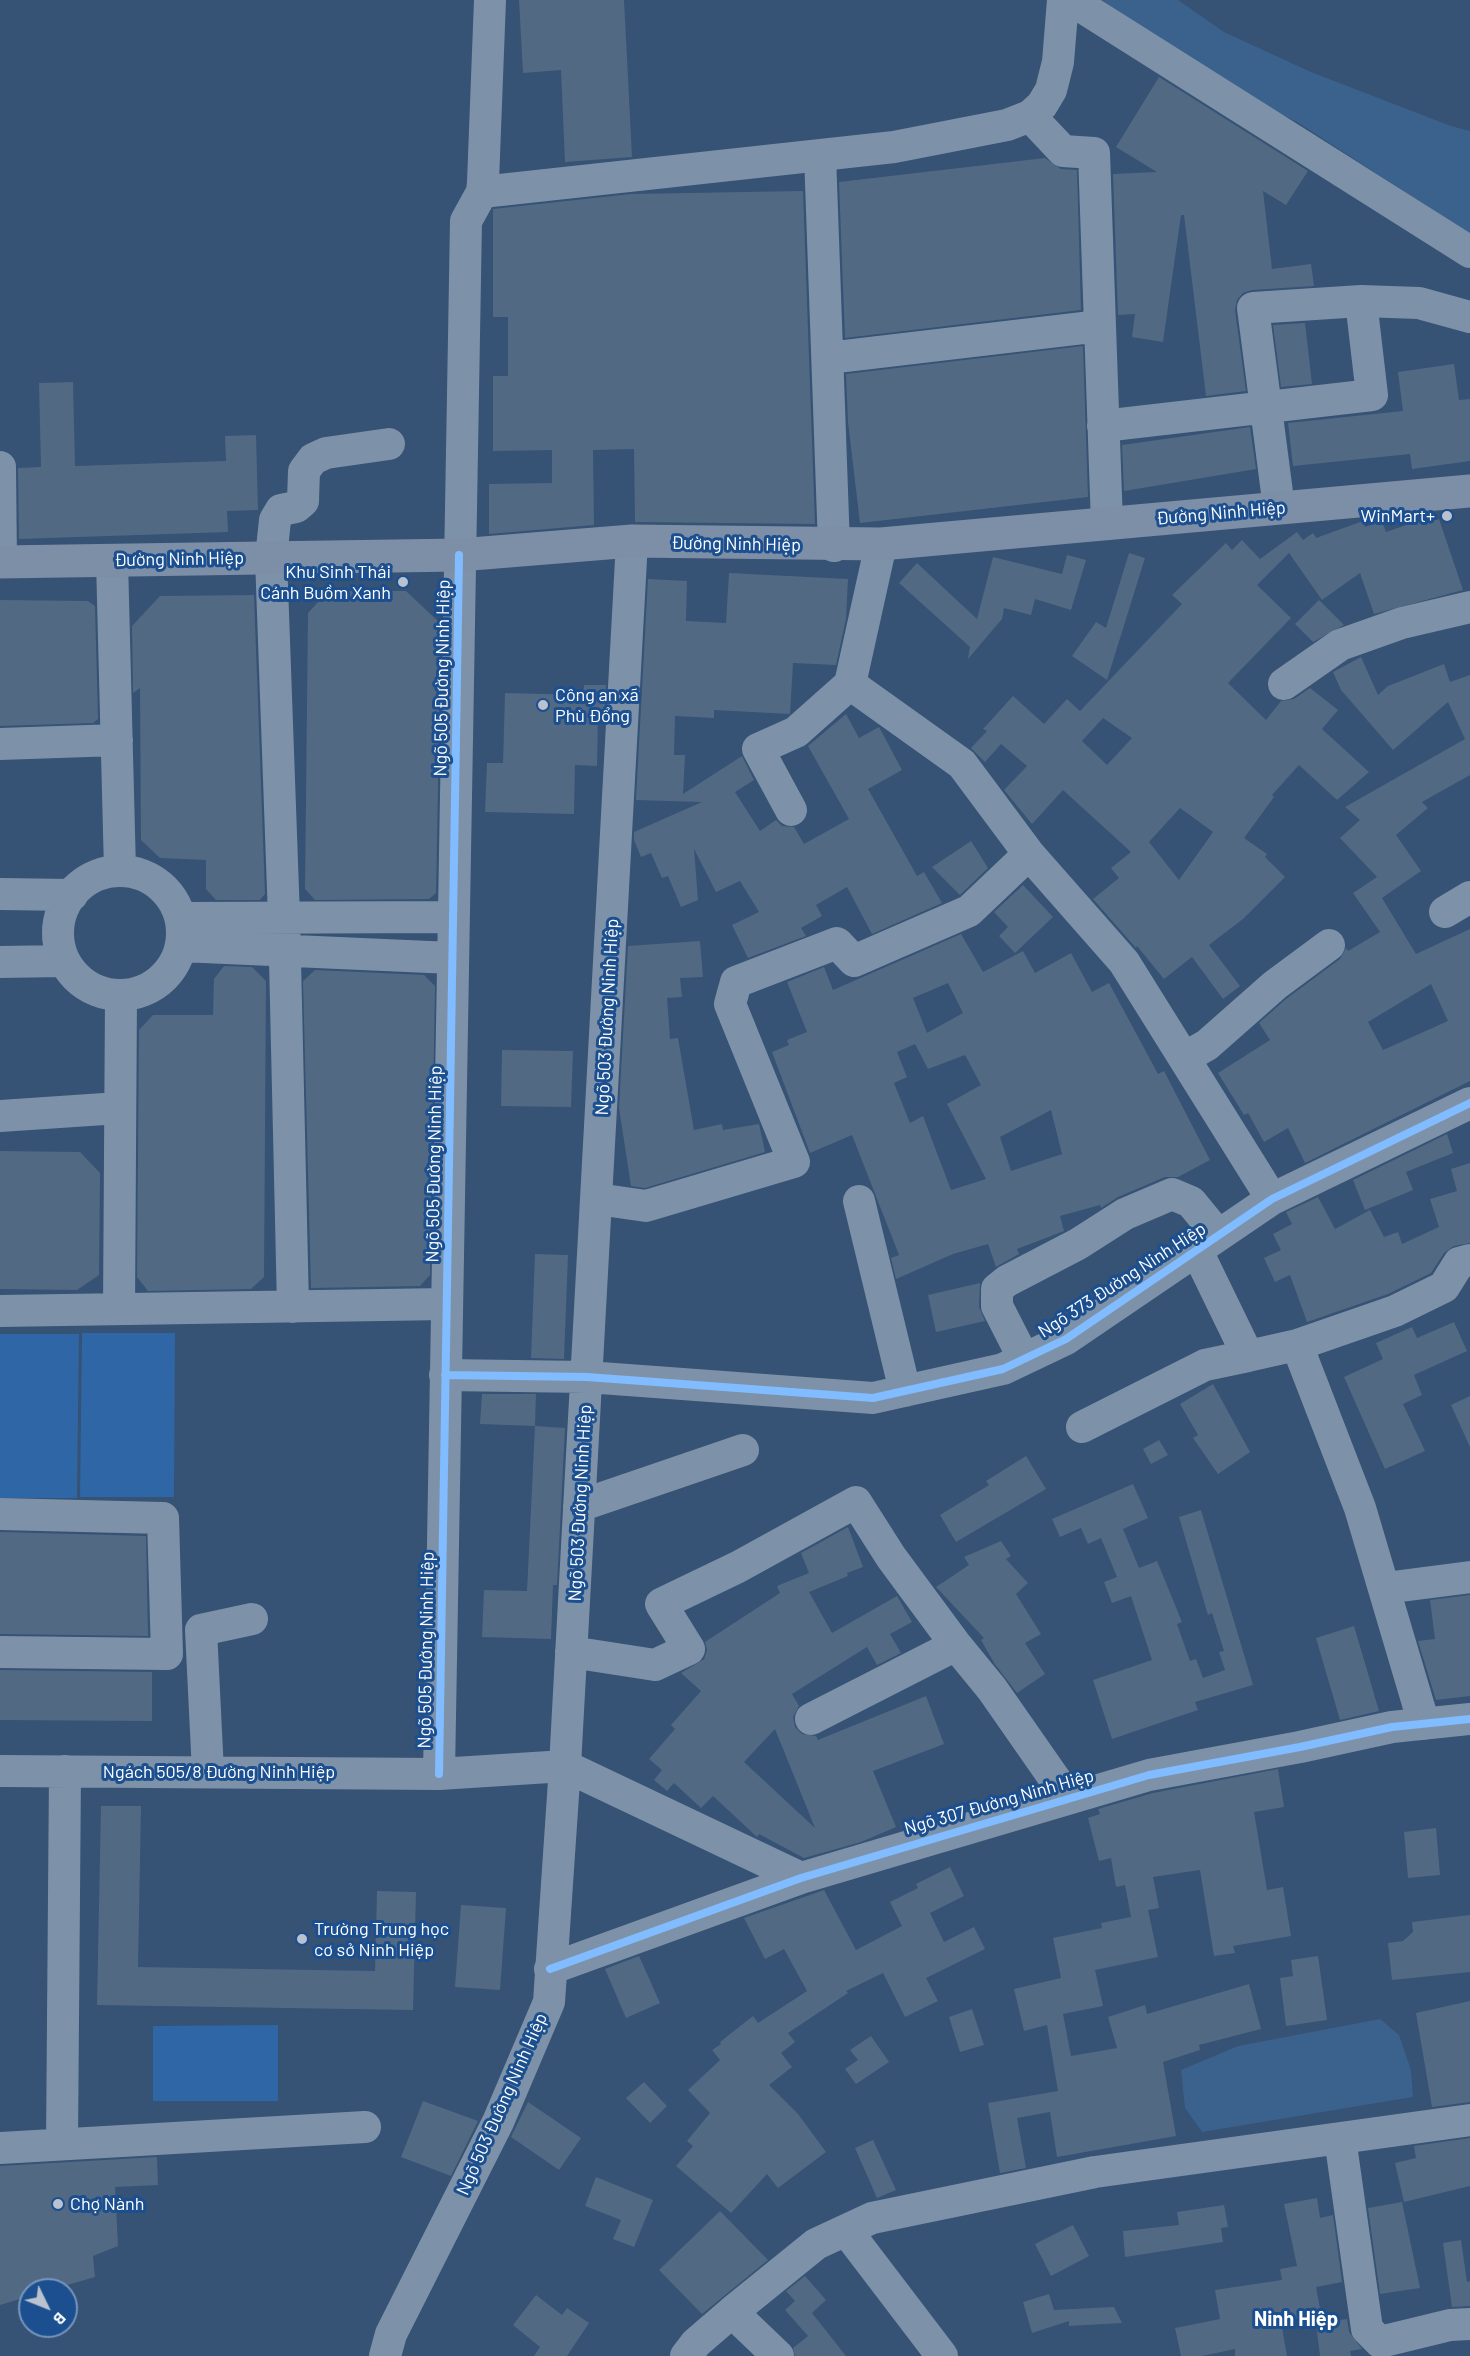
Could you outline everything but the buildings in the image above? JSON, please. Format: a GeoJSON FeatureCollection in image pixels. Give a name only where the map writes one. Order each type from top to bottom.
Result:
{"type":"FeatureCollection","features":[{"type":"Feature","properties":{"kind":"main road","name":"Đường Ninh Hiệp"},"geometry":{"type":"LineString","coordinates":[[1,562],[459,555],[632,542],[834,546],[881,544],[1470,490]]}},
{"type":"Feature","properties":{"kind":"street"},"geometry":{"type":"LineString","coordinates":[[490,0],[482,192],[820,156],[894,147],[983,132],[1030,116],[1042,105],[1051,90],[1058,62],[1063,0]]}},
{"type":"Feature","properties":{"kind":"street"},"geometry":{"type":"LineString","coordinates":[[1071,0],[1470,252]]}},
{"type":"Feature","properties":{"kind":"street"},"geometry":{"type":"LineString","coordinates":[[1030,116],[1063,151],[1094,153],[1107,524]]}},
{"type":"Feature","properties":{"kind":"street"},"geometry":{"type":"LineString","coordinates":[[820,156],[834,546]]}},
{"type":"Feature","properties":{"kind":"street","name":"Ngõ 505 Đường Ninh Hiệp"},"geometry":{"type":"LineString","coordinates":[[439,1774],[466,221],[482,192]]}},
{"type":"Feature","properties":{"kind":"street"},"geometry":{"type":"LineString","coordinates":[[1103,426],[1372,395],[1361,301]]}},
{"type":"Feature","properties":{"kind":"street"},"geometry":{"type":"LineString","coordinates":[[1279,508],[1253,308],[1361,301],[1419,303],[1470,317]]}},
{"type":"Feature","properties":{"kind":"street"},"geometry":{"type":"LineString","coordinates":[[828,358],[1100,326]]}},
{"type":"Feature","properties":{"kind":"street"},"geometry":{"type":"LineString","coordinates":[[293,1307],[284,917],[271,558],[276,517],[281,510],[296,507],[303,501],[304,471],[312,459],[326,453],[389,444]]}},
{"type":"Feature","properties":{"kind":"street"},"geometry":{"type":"LineString","coordinates":[[0,467],[1,562]]}},
{"type":"Feature","properties":{"kind":"street","name":"Ngõ 503 Đường Ninh Hiệp"},"geometry":{"type":"LineString","coordinates":[[385,2356],[391,2334],[507,2100],[549,2002],[565,1766],[632,542]]}},
{"type":"Feature","properties":{"kind":"street"},"geometry":{"type":"LineString","coordinates":[[791,810],[758,749],[796,732],[850,684],[881,544]]}},
{"type":"Feature","properties":{"kind":"street"},"geometry":{"type":"LineString","coordinates":[[112,561],[120,870]]}},
{"type":"Feature","properties":{"kind":"street"},"geometry":{"type":"LineString","coordinates":[[1284,684],[1340,645],[1402,622],[1470,607]]}},
{"type":"Feature","properties":{"kind":"street"},"geometry":{"type":"LineString","coordinates":[[850,684],[962,764],[1029,854],[1124,962],[1272,1199]]}},
{"type":"Feature","properties":{"kind":"street"},"geometry":{"type":"LineString","coordinates":[[0,744],[117,740]]}},
{"type":"Feature","properties":{"kind":"street"},"geometry":{"type":"LineString","coordinates":[[597,1199],[646,1206],[794,1162],[730,1004],[736,982],[837,943],[854,961],[969,911],[1029,854]]}},
{"type":"Feature","properties":{"kind":"street"},"geometry":{"type":"LineString","coordinates":[[120,870],[147,876],[169,893],[181,932],[177,960],[160,981],[135,994],[121,996],[94,990],[77,977],[64,961],[58,934],[64,906],[72,894],[93,877],[120,870]]}},
{"type":"Feature","properties":{"kind":"street"},"geometry":{"type":"LineString","coordinates":[[0,894],[72,894]]}},
{"type":"Feature","properties":{"kind":"street"},"geometry":{"type":"LineString","coordinates":[[181,932],[284,917],[453,917]]}},
{"type":"Feature","properties":{"kind":"street"},"geometry":{"type":"LineString","coordinates":[[181,932],[284,950],[452,958]]}},
{"type":"Feature","properties":{"kind":"street"},"geometry":{"type":"LineString","coordinates":[[1184,1058],[1207,1045],[1275,985],[1329,945]]}},
{"type":"Feature","properties":{"kind":"street"},"geometry":{"type":"LineString","coordinates":[[0,962],[64,961]]}},
{"type":"Feature","properties":{"kind":"street"},"geometry":{"type":"LineString","coordinates":[[119,1309],[118,1108],[121,996]]}},
{"type":"Feature","properties":{"kind":"street","name":"Ngõ 373 Đường Ninh Hiệp"},"geometry":{"type":"LineString","coordinates":[[445,1375],[587,1377],[873,1398],[1003,1369],[1066,1339],[1272,1199],[1470,1103]]}},
{"type":"Feature","properties":{"kind":"street"},"geometry":{"type":"LineString","coordinates":[[0,1116],[118,1108]]}},
{"type":"Feature","properties":{"kind":"street"},"geometry":{"type":"LineString","coordinates":[[1024,1359],[997,1306],[997,1289],[1006,1281],[1078,1245],[1125,1214],[1172,1194],[1191,1202],[1248,1356]]}},
{"type":"Feature","properties":{"kind":"street"},"geometry":{"type":"LineString","coordinates":[[859,1201],[905,1391]]}},
{"type":"Feature","properties":{"kind":"street"},"geometry":{"type":"LineString","coordinates":[[1082,1427],[1205,1365],[1297,1345],[1395,1311],[1444,1287],[1459,1263],[1470,1260]]}},
{"type":"Feature","properties":{"kind":"street"},"geometry":{"type":"LineString","coordinates":[[0,1311],[446,1304]]}},
{"type":"Feature","properties":{"kind":"street"},"geometry":{"type":"LineString","coordinates":[[1297,1345],[1360,1508],[1424,1724]]}},
{"type":"Feature","properties":{"kind":"street"},"geometry":{"type":"LineString","coordinates":[[579,1506],[743,1450]]}},
{"type":"Feature","properties":{"kind":"street"},"geometry":{"type":"LineString","coordinates":[[571,1652],[655,1665],[689,1649],[661,1604],[738,1567],[856,1502],[891,1557],[956,1645],[992,1689],[1068,1798]]}},
{"type":"Feature","properties":{"kind":"street"},"geometry":{"type":"LineString","coordinates":[[0,1514],[163,1518],[167,1654],[0,1652]]}},
{"type":"Feature","properties":{"kind":"street"},"geometry":{"type":"LineString","coordinates":[[1385,1588],[1470,1577]]}},
{"type":"Feature","properties":{"kind":"street"},"geometry":{"type":"LineString","coordinates":[[208,1772],[201,1630],[252,1619]]}},
{"type":"Feature","properties":{"kind":"street"},"geometry":{"type":"LineString","coordinates":[[812,1719],[956,1645]]}},
{"type":"Feature","properties":{"kind":"street","name":"Ngõ 307 Đường Ninh Hiệp"},"geometry":{"type":"LineString","coordinates":[[550,1969],[801,1878],[1149,1775],[1392,1727],[1470,1719]]}},
{"type":"Feature","properties":{"kind":"street"},"geometry":{"type":"LineString","coordinates":[[565,1766],[801,1878]]}},
{"type":"Feature","properties":{"kind":"street","name":"Ngách 505/8 Đường Ninh Hiệp"},"geometry":{"type":"LineString","coordinates":[[0,1771],[439,1774],[565,1766]]}},
{"type":"Feature","properties":{"kind":"street"},"geometry":{"type":"LineString","coordinates":[[62,2144],[65,1771]]}},
{"type":"Feature","properties":{"kind":"street"},"geometry":{"type":"LineString","coordinates":[[686,2356],[696,2343],[816,2244],[872,2218],[1095,2172],[1470,2120]]}},
{"type":"Feature","properties":{"kind":"street"},"geometry":{"type":"LineString","coordinates":[[0,2148],[365,2127]]}},
{"type":"Feature","properties":{"kind":"street"},"geometry":{"type":"LineString","coordinates":[[1340,2138],[1347,2178],[1346,2194],[1363,2288],[1366,2329],[1380,2342],[1450,2325],[1470,2324]]}},
{"type":"Feature","properties":{"kind":"street"},"geometry":{"type":"LineString","coordinates":[[846,2230],[942,2356]]}},
{"type":"Feature","properties":{"kind":"street"},"geometry":{"type":"LineString","coordinates":[[732,2312],[778,2356]]}},
{"type":"Feature","properties":{"kind":"shaded area"},"geometry":{"type":"Polygon","coordinates":[[[1102,0],[1178,0],[1224,32],[1311,72],[1451,126],[1470,131],[1470,234],[1297,122],[1220,84],[1102,0]]]}},
{"type":"Feature","properties":{"kind":"shaded area"},"geometry":{"type":"Polygon","coordinates":[[[82,1333],[175,1333],[174,1497],[80,1497],[82,1333]]]}},
{"type":"Feature","properties":{"kind":"shaded area"},"geometry":{"type":"Polygon","coordinates":[[[0,1334],[79,1334],[77,1498],[0,1498],[0,1334]]]}},
{"type":"Feature","properties":{"kind":"shaded area"},"geometry":{"type":"Polygon","coordinates":[[[1380,2019],[1399,2035],[1411,2070],[1413,2097],[1202,2132],[1185,2108],[1181,2070],[1238,2046],[1380,2019]]]}},
{"type":"Feature","properties":{"kind":"shaded area"},"geometry":{"type":"Polygon","coordinates":[[[278,2025],[278,2101],[153,2101],[153,2026],[278,2025]]]}},
{"type":"Feature","properties":{"kind":"cycle path"},"geometry":{"type":"LineString","coordinates":[[439,1774],[459,555]]}},
{"type":"Feature","properties":{"kind":"cycle path"},"geometry":{"type":"LineString","coordinates":[[445,1375],[587,1377],[873,1398],[1003,1369],[1066,1339],[1272,1199],[1470,1103]]}},
{"type":"Feature","properties":{"kind":"cycle path"},"geometry":{"type":"LineString","coordinates":[[550,1969],[801,1878],[1149,1775],[1392,1727],[1470,1719]]}},
{"type":"Feature","properties":{"kind":"place","name":"WinMart+"},"geometry":{"type":"Point","coordinates":[1447,516]}},
{"type":"Feature","properties":{"kind":"place","name":"Khu Sinh Thái Cánh Buồm Xanh"},"geometry":{"type":"Point","coordinates":[403,582]}},
{"type":"Feature","properties":{"kind":"place","name":"Công an xã Phù Đổng"},"geometry":{"type":"Point","coordinates":[543,705]}},
{"type":"Feature","properties":{"kind":"place","name":"Trường Trung học cơ sở Ninh Hiệp"},"geometry":{"type":"Point","coordinates":[302,1939]}},
{"type":"Feature","properties":{"kind":"place","name":"Chợ Nành"},"geometry":{"type":"Point","coordinates":[58,2204]}},
{"type":"Feature","properties":{"kind":"district","name":"Ninh Hiệp"},"geometry":{"type":"Point","coordinates":[1296,2319]}}]}
